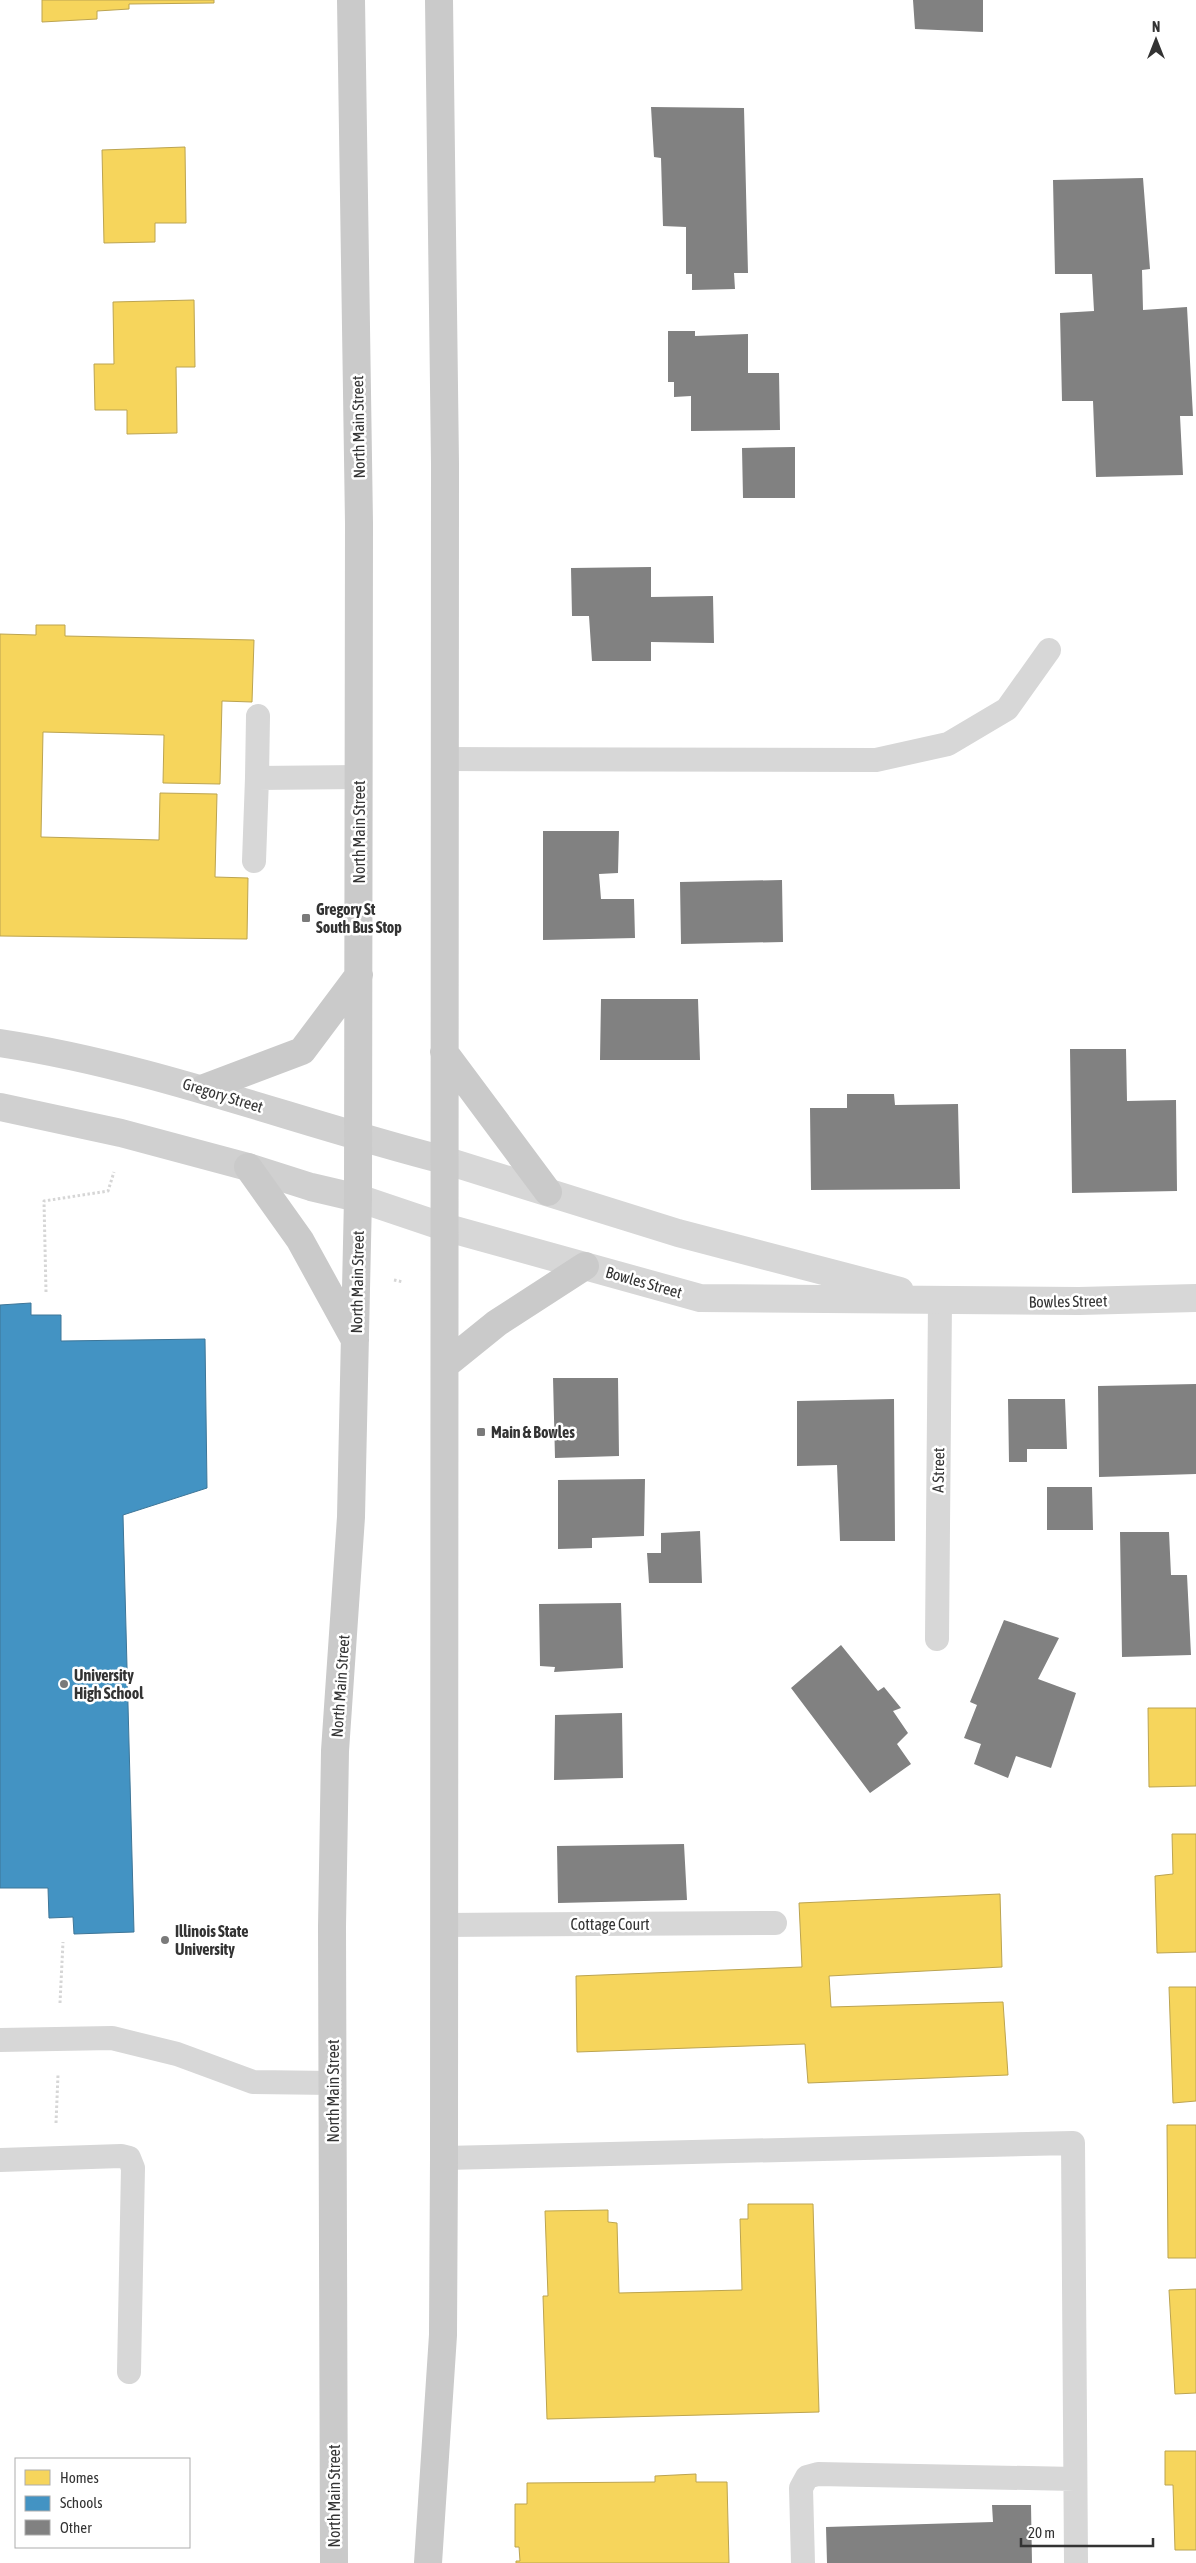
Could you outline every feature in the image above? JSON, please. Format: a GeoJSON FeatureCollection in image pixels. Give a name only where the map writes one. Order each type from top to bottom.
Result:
{"type":"FeatureCollection","features":[{"type":"Feature","properties":{"kind":"main road","name":"North Main Street"},"geometry":{"type":"LineString","coordinates":[[334,2563],[332,1927],[335,1751],[351,1517],[358,1198],[359,523],[351,0]]}},
{"type":"Feature","properties":{"kind":"main road"},"geometry":{"type":"LineString","coordinates":[[428,2563],[443,2335],[444,2158],[445,464],[439,0]]}},
{"type":"Feature","properties":{"kind":"main road"},"geometry":{"type":"LineString","coordinates":[[204,1088],[289,1058],[302,1051],[359,976]]}},
{"type":"Feature","properties":{"kind":"main road","name":"Gregory Street"},"geometry":{"type":"LineString","coordinates":[[0,1043],[130,1068],[204,1088],[358,1138],[444,1160]]}},
{"type":"Feature","properties":{"kind":"main road"},"geometry":{"type":"LineString","coordinates":[[444,1052],[548,1192]]}},
{"type":"Feature","properties":{"kind":"main road"},"geometry":{"type":"LineString","coordinates":[[0,1107],[121,1133],[248,1167],[311,1188],[358,1198]]}},
{"type":"Feature","properties":{"kind":"main road"},"geometry":{"type":"LineString","coordinates":[[248,1167],[300,1240],[355,1341]]}},
{"type":"Feature","properties":{"kind":"main road"},"geometry":{"type":"LineString","coordinates":[[445,1366],[497,1323],[585,1266]]}},
{"type":"Feature","properties":{"kind":"street","name":"Bowles Street"},"geometry":{"type":"LineString","coordinates":[[444,1160],[678,1232],[940,1301]]}},
{"type":"Feature","properties":{"kind":"street","name":"Bowles Street"},"geometry":{"type":"LineString","coordinates":[[358,1198],[444,1227],[700,1298],[940,1301],[1196,1298]]}},
{"type":"Feature","properties":{"kind":"lane"},"geometry":{"type":"LineString","coordinates":[[444,759],[876,760],[948,744],[1006,709],[1049,650]]}},
{"type":"Feature","properties":{"kind":"lane"},"geometry":{"type":"LineString","coordinates":[[254,861],[258,716]]}},
{"type":"Feature","properties":{"kind":"lane"},"geometry":{"type":"LineString","coordinates":[[257,778],[359,777]]}},
{"type":"Feature","properties":{"kind":"lane","name":"A Street"},"geometry":{"type":"LineString","coordinates":[[937,1639],[940,1301]]}},
{"type":"Feature","properties":{"kind":"lane","name":"Cottage Court"},"geometry":{"type":"LineString","coordinates":[[444,1925],[775,1923]]}},
{"type":"Feature","properties":{"kind":"lane"},"geometry":{"type":"LineString","coordinates":[[0,2040],[112,2038],[177,2054],[253,2082],[333,2083]]}},
{"type":"Feature","properties":{"kind":"lane"},"geometry":{"type":"LineString","coordinates":[[444,2158],[1073,2143],[1076,2563]]}},
{"type":"Feature","properties":{"kind":"lane"},"geometry":{"type":"LineString","coordinates":[[0,2160],[121,2156],[129,2158],[133,2168],[129,2372]]}},
{"type":"Feature","properties":{"kind":"lane"},"geometry":{"type":"LineString","coordinates":[[804,2563],[801,2488],[807,2477],[818,2474],[1075,2480]]}},
{"type":"Feature","properties":{"kind":"path"},"geometry":{"type":"LineString","coordinates":[[46,1292],[44,1201],[108,1191],[114,1172]]}},
{"type":"Feature","properties":{"kind":"building: Homes"},"geometry":{"type":"Polygon","coordinates":[[[42,0],[214,0],[214,3],[129,4],[129,9],[97,11],[97,19],[42,22],[42,0]]]}},
{"type":"Feature","properties":{"kind":"building: Homes"},"geometry":{"type":"Polygon","coordinates":[[[185,147],[186,223],[155,223],[155,242],[104,243],[102,150],[185,147]]]}},
{"type":"Feature","properties":{"kind":"building: Homes"},"geometry":{"type":"Polygon","coordinates":[[[194,300],[195,367],[176,367],[177,433],[127,434],[127,410],[95,410],[94,364],[114,364],[113,302],[194,300]]]}},
{"type":"Feature","properties":{"kind":"building: Homes"},"geometry":{"type":"Polygon","coordinates":[[[36,625],[65,625],[65,636],[254,640],[252,702],[222,701],[220,784],[163,783],[164,735],[43,732],[41,837],[159,840],[160,793],[217,794],[215,877],[248,878],[247,939],[0,936],[0,634],[36,635],[36,625]]]}},
{"type":"Feature","properties":{"kind":"building: Homes"},"geometry":{"type":"Polygon","coordinates":[[[1148,1708],[1196,1708],[1196,1786],[1149,1787],[1148,1708]]]}},
{"type":"Feature","properties":{"kind":"building: Homes"},"geometry":{"type":"Polygon","coordinates":[[[1172,1834],[1196,1834],[1196,1952],[1157,1953],[1155,1876],[1173,1874],[1172,1834]]]}},
{"type":"Feature","properties":{"kind":"building: Homes"},"geometry":{"type":"Polygon","coordinates":[[[1000,1894],[1002,1967],[829,1976],[831,2007],[1003,2002],[1008,2075],[808,2083],[805,2044],[577,2052],[576,1976],[802,1967],[799,1903],[1000,1894]]]}},
{"type":"Feature","properties":{"kind":"building: Homes"},"geometry":{"type":"Polygon","coordinates":[[[1169,1987],[1196,1987],[1196,2101],[1173,2103],[1169,1987]]]}},
{"type":"Feature","properties":{"kind":"building: Homes"},"geometry":{"type":"Polygon","coordinates":[[[1167,2125],[1196,2125],[1196,2258],[1168,2258],[1167,2125]]]}},
{"type":"Feature","properties":{"kind":"building: Homes"},"geometry":{"type":"Polygon","coordinates":[[[748,2204],[813,2204],[819,2412],[547,2419],[543,2296],[548,2296],[545,2211],[608,2210],[608,2222],[617,2223],[619,2293],[742,2290],[740,2219],[748,2219],[748,2204]]]}},
{"type":"Feature","properties":{"kind":"building: Homes"},"geometry":{"type":"Polygon","coordinates":[[[1196,2289],[1196,2393],[1175,2394],[1169,2290],[1196,2289]]]}},
{"type":"Feature","properties":{"kind":"building: Homes"},"geometry":{"type":"Polygon","coordinates":[[[1165,2451],[1196,2451],[1196,2550],[1175,2550],[1173,2485],[1165,2485],[1165,2451]]]}},
{"type":"Feature","properties":{"kind":"building: Homes"},"geometry":{"type":"Polygon","coordinates":[[[696,2474],[696,2482],[727,2482],[729,2563],[516,2563],[516,2561],[520,2561],[519,2547],[515,2547],[515,2504],[527,2504],[527,2483],[655,2482],[655,2476],[696,2474]]]}},
{"type":"Feature","properties":{"kind":"building: Schools","name":"University High School"},"geometry":{"type":"Polygon","coordinates":[[[31,1303],[31,1315],[61,1315],[61,1341],[205,1339],[207,1488],[123,1515],[134,1932],[74,1934],[73,1917],[49,1918],[48,1888],[0,1888],[0,1305],[31,1303]]]}},
{"type":"Feature","properties":{"kind":"building: Other"},"geometry":{"type":"Polygon","coordinates":[[[913,0],[983,0],[983,32],[915,29],[913,0]]]}},
{"type":"Feature","properties":{"kind":"building: Other"},"geometry":{"type":"Polygon","coordinates":[[[651,107],[744,108],[748,273],[734,273],[735,289],[692,290],[692,274],[686,274],[686,227],[663,226],[661,158],[654,157],[651,107]]]}},
{"type":"Feature","properties":{"kind":"building: Other"},"geometry":{"type":"Polygon","coordinates":[[[1143,178],[1150,269],[1142,270],[1143,310],[1187,307],[1193,416],[1180,416],[1183,475],[1096,477],[1093,401],[1062,401],[1060,313],[1094,311],[1092,274],[1055,274],[1053,180],[1143,178]]]}},
{"type":"Feature","properties":{"kind":"building: Other"},"geometry":{"type":"Polygon","coordinates":[[[668,331],[695,331],[695,336],[748,334],[748,373],[779,373],[780,430],[691,431],[691,396],[674,397],[674,382],[668,382],[668,331]]]}},
{"type":"Feature","properties":{"kind":"building: Other"},"geometry":{"type":"Polygon","coordinates":[[[795,447],[795,498],[743,498],[742,448],[795,447]]]}},
{"type":"Feature","properties":{"kind":"building: Other"},"geometry":{"type":"Polygon","coordinates":[[[651,567],[651,597],[713,596],[714,643],[651,642],[651,661],[592,661],[589,616],[572,616],[571,568],[651,567]]]}},
{"type":"Feature","properties":{"kind":"building: Other"},"geometry":{"type":"Polygon","coordinates":[[[543,831],[619,831],[618,873],[599,874],[601,899],[634,899],[635,938],[543,940],[543,831]]]}},
{"type":"Feature","properties":{"kind":"building: Other"},"geometry":{"type":"Polygon","coordinates":[[[782,880],[783,942],[681,944],[680,882],[782,880]]]}},
{"type":"Feature","properties":{"kind":"building: Other"},"geometry":{"type":"Polygon","coordinates":[[[601,999],[698,999],[700,1060],[600,1060],[601,999]]]}},
{"type":"Feature","properties":{"kind":"building: Other"},"geometry":{"type":"Polygon","coordinates":[[[1070,1049],[1126,1049],[1127,1101],[1176,1100],[1177,1191],[1072,1193],[1070,1049]]]}},
{"type":"Feature","properties":{"kind":"building: Other"},"geometry":{"type":"Polygon","coordinates":[[[847,1094],[894,1094],[895,1105],[958,1104],[960,1189],[811,1190],[810,1108],[847,1108],[847,1094]]]}},
{"type":"Feature","properties":{"kind":"building: Other"},"geometry":{"type":"Polygon","coordinates":[[[553,1378],[618,1378],[619,1456],[555,1458],[553,1378]]]}},
{"type":"Feature","properties":{"kind":"building: Other"},"geometry":{"type":"Polygon","coordinates":[[[1196,1384],[1196,1474],[1099,1477],[1098,1386],[1196,1384]]]}},
{"type":"Feature","properties":{"kind":"building: Other"},"geometry":{"type":"Polygon","coordinates":[[[894,1399],[895,1541],[840,1541],[837,1465],[797,1466],[797,1401],[894,1399]]]}},
{"type":"Feature","properties":{"kind":"building: Other"},"geometry":{"type":"Polygon","coordinates":[[[1008,1399],[1065,1399],[1067,1449],[1027,1449],[1027,1462],[1009,1462],[1008,1399]]]}},
{"type":"Feature","properties":{"kind":"building: Other"},"geometry":{"type":"Polygon","coordinates":[[[645,1479],[644,1536],[592,1538],[592,1548],[558,1549],[558,1480],[645,1479]]]}},
{"type":"Feature","properties":{"kind":"building: Other"},"geometry":{"type":"Polygon","coordinates":[[[1047,1487],[1092,1487],[1093,1530],[1047,1530],[1047,1487]]]}},
{"type":"Feature","properties":{"kind":"building: Other"},"geometry":{"type":"Polygon","coordinates":[[[700,1531],[702,1583],[649,1583],[647,1553],[661,1553],[661,1533],[700,1531]]]}},
{"type":"Feature","properties":{"kind":"building: Other"},"geometry":{"type":"Polygon","coordinates":[[[1120,1532],[1169,1532],[1171,1575],[1187,1575],[1191,1655],[1122,1657],[1120,1532]]]}},
{"type":"Feature","properties":{"kind":"building: Other"},"geometry":{"type":"Polygon","coordinates":[[[621,1603],[623,1668],[554,1672],[555,1667],[540,1666],[539,1604],[621,1603]]]}},
{"type":"Feature","properties":{"kind":"building: Other"},"geometry":{"type":"Polygon","coordinates":[[[1004,1620],[1059,1638],[1038,1679],[1076,1693],[1051,1768],[1016,1756],[1008,1778],[974,1764],[981,1744],[964,1738],[977,1705],[970,1702],[1004,1620]]]}},
{"type":"Feature","properties":{"kind":"building: Other"},"geometry":{"type":"Polygon","coordinates":[[[841,1645],[878,1691],[884,1687],[901,1708],[893,1711],[908,1733],[897,1744],[911,1764],[870,1793],[791,1688],[841,1645]]]}},
{"type":"Feature","properties":{"kind":"building: Other"},"geometry":{"type":"Polygon","coordinates":[[[622,1713],[623,1778],[554,1780],[555,1715],[622,1713]]]}},
{"type":"Feature","properties":{"kind":"building: Other"},"geometry":{"type":"Polygon","coordinates":[[[684,1844],[687,1900],[558,1903],[557,1846],[684,1844]]]}},
{"type":"Feature","properties":{"kind":"building: Other"},"geometry":{"type":"Polygon","coordinates":[[[992,2505],[1031,2505],[1032,2563],[827,2563],[826,2527],[993,2522],[992,2505]]]}},
{"type":"Feature","properties":{"kind":"place","name":"Gregory St South Bus Stop"},"geometry":{"type":"Point","coordinates":[306,918]}},
{"type":"Feature","properties":{"kind":"place","name":"Main & Bowles"},"geometry":{"type":"Point","coordinates":[481,1432]}},
{"type":"Feature","properties":{"kind":"place","name":"University High School"},"geometry":{"type":"Point","coordinates":[64,1684]}},
{"type":"Feature","properties":{"kind":"place","name":"Illinois State University"},"geometry":{"type":"Point","coordinates":[165,1940]}}]}
